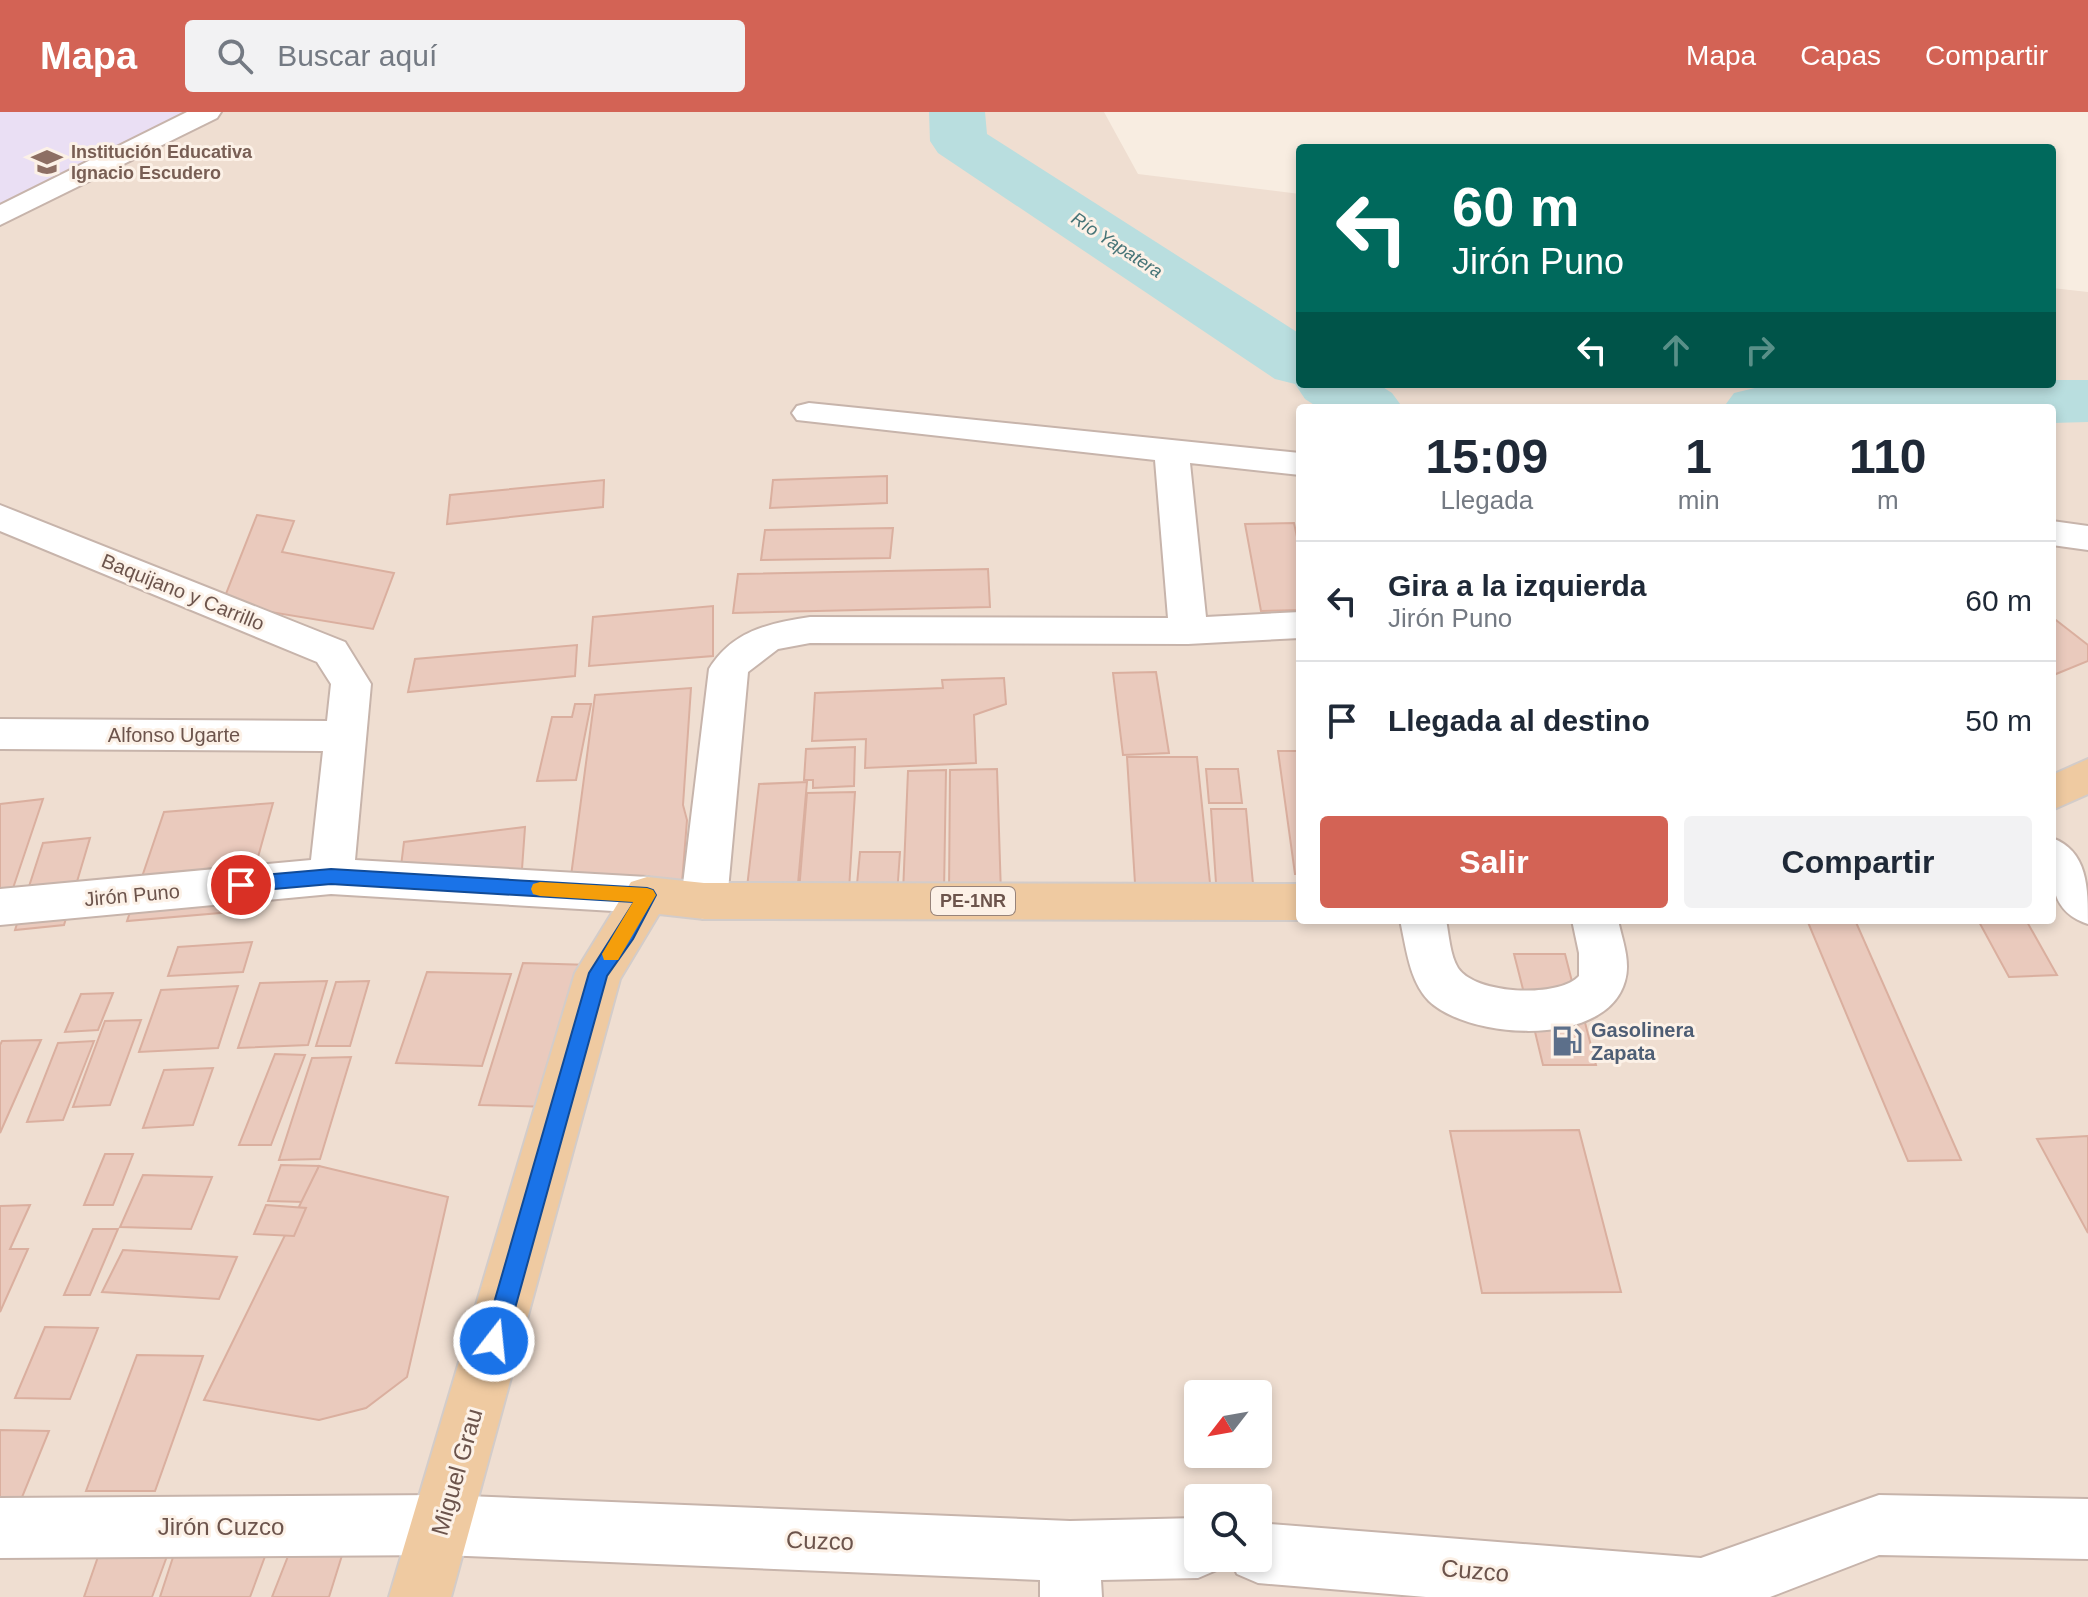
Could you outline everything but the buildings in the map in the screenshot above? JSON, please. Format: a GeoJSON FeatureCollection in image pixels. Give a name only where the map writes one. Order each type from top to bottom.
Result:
{"type":"FeatureCollection","features":[{"type":"Feature","properties":{"kind":"main road"},"geometry":{"type":"LineString","coordinates":[[2056,792],[2088,775]]}},
{"type":"Feature","properties":{"kind":"main road","name":"PE-1NR"},"geometry":{"type":"LineString","coordinates":[[647,895],[704,901],[1296,902]]}},
{"type":"Feature","properties":{"kind":"main road","name":"Miguel Grau"},"geometry":{"type":"LineString","coordinates":[[420,1597],[598,973],[626,933],[647,895]]}},
{"type":"Feature","properties":{"kind":"street"},"geometry":{"type":"LineString","coordinates":[[0,216],[208,112]]}},
{"type":"Feature","properties":{"kind":"street"},"geometry":{"type":"LineString","coordinates":[[809,413],[1296,464]]}},
{"type":"Feature","properties":{"kind":"street"},"geometry":{"type":"LineString","coordinates":[[1172,451],[1188,631]]}},
{"type":"Feature","properties":{"kind":"street","name":"Baquijano y Carrillo"},"geometry":{"type":"LineString","coordinates":[[0,517],[331,652],[351,684],[347,736]]}},
{"type":"Feature","properties":{"kind":"street"},"geometry":{"type":"LineString","coordinates":[[2056,534],[2088,538]]}},
{"type":"Feature","properties":{"kind":"street"},"geometry":{"type":"LineString","coordinates":[[704,901],[729,669],[745,649],[767,637],[810,630],[1188,631],[1296,625]]}},
{"type":"Feature","properties":{"kind":"street","name":"Alfonso Ugarte"},"geometry":{"type":"LineString","coordinates":[[0,734],[347,736]]}},
{"type":"Feature","properties":{"kind":"street"},"geometry":{"type":"LineString","coordinates":[[331,876],[347,736]]}},
{"type":"Feature","properties":{"kind":"street"},"geometry":{"type":"LineString","coordinates":[[2056,861],[2088,906]]}},
{"type":"Feature","properties":{"kind":"street","name":"Jirón Puno"},"geometry":{"type":"LineString","coordinates":[[0,907],[331,876],[647,895]]}},
{"type":"Feature","properties":{"kind":"street"},"geometry":{"type":"LineString","coordinates":[[1424,924],[1436,974],[1448,989],[1471,1003],[1507,1010],[1572,1006],[1588,1000],[1599,987],[1604,970],[1596,924]]}},
{"type":"Feature","properties":{"kind":"street","name":"Jirón Cuzco"},"geometry":{"type":"LineString","coordinates":[[0,1528],[442,1525]]}},
{"type":"Feature","properties":{"kind":"street","name":"Cuzco"},"geometry":{"type":"LineString","coordinates":[[442,1525],[1070,1574],[1184,1551]]}},
{"type":"Feature","properties":{"kind":"street"},"geometry":{"type":"LineString","coordinates":[[1720,1593],[1879,1525],[2088,1529]]}},
{"type":"Feature","properties":{"kind":"street","name":"Cuzco"},"geometry":{"type":"LineString","coordinates":[[1272,1554],[1720,1593]]}},
{"type":"Feature","properties":{"kind":"shaded area"},"geometry":{"type":"Polygon","coordinates":[[[0,112],[1104,112],[1138,174],[1296,194],[1296,388],[2056,388],[2056,288],[2088,292],[2088,1597],[0,1597],[0,112]]]}},
{"type":"Feature","properties":{"kind":"shaded area","name":"Institución Educativa Ignacio Escudero"},"geometry":{"type":"Polygon","coordinates":[[[0,112],[189,112],[0,212],[0,112]]]}},
{"type":"Feature","properties":{"kind":"waterway","name":"Río Yapatera"},"geometry":{"type":"LineString","coordinates":[[957,112],[959,141],[1296,361]]}},
{"type":"Feature","properties":{"kind":"waterway","name":"Río Yapatera"},"geometry":{"type":"LineString","coordinates":[[1336,388],[1361,404]]}},
{"type":"Feature","properties":{"kind":"waterway","name":"Río Yapatera"},"geometry":{"type":"LineString","coordinates":[[1947,404],[2088,401]]}},
{"type":"Feature","properties":{"kind":"slow traffic"},"geometry":{"type":"LineString","coordinates":[[540,889],[647,895],[611,954]]}},
{"type":"Feature","properties":{"kind":"place","name":"Institución Educativa Ignacio Escudero"},"geometry":{"type":"Point","coordinates":[47,162]}},
{"type":"Feature","properties":{"kind":"place","name":"Gasolinera Zapata"},"geometry":{"type":"Point","coordinates":[1567,1041]}},
{"type":"Feature","properties":{"kind":"route"},"geometry":{"type":"LineString","coordinates":[[241,885],[331,876],[647,895],[626,933],[598,973],[494,1341]]}}]}
